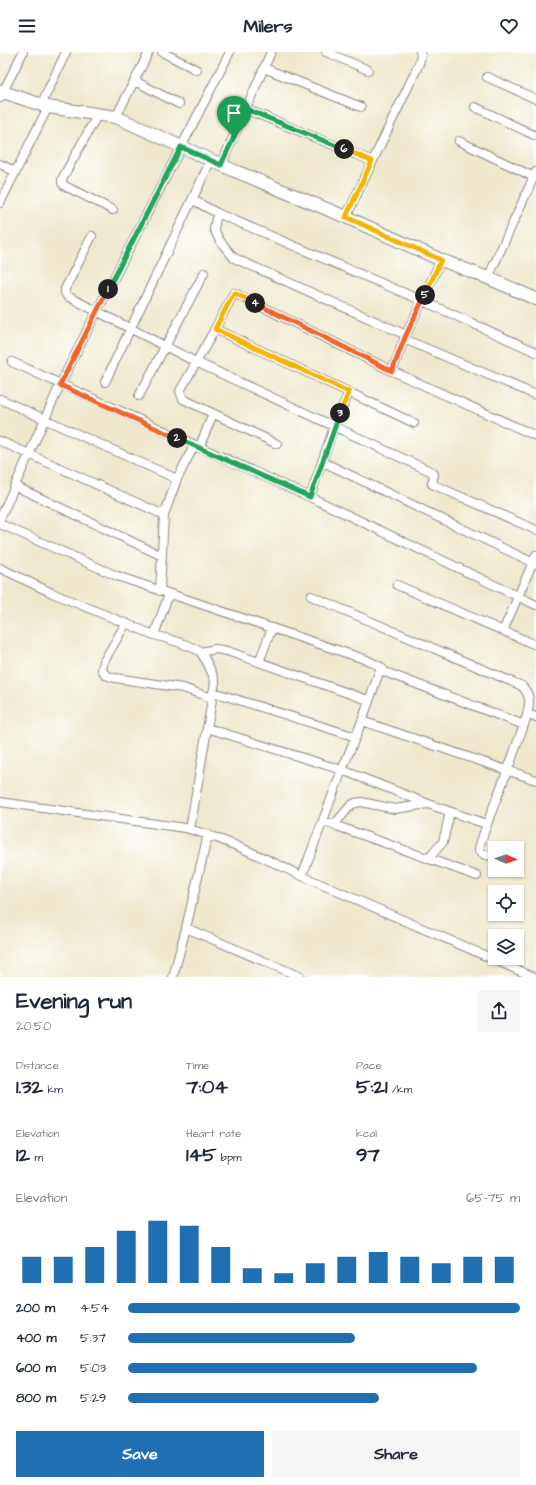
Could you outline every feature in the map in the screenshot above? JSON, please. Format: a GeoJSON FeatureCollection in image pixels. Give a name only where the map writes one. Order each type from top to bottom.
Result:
{"type":"FeatureCollection","features":[{"type":"Feature","properties":{"kind":"street"},"geometry":{"type":"LineString","coordinates":[[23,52],[1,94],[45,106],[116,117],[216,163],[346,217],[441,260],[536,299]]}},
{"type":"Feature","properties":{"kind":"street"},"geometry":{"type":"LineString","coordinates":[[0,203],[16,172],[45,106],[66,52]]}},
{"type":"Feature","properties":{"kind":"street"},"geometry":{"type":"LineString","coordinates":[[116,117],[150,52]]}},
{"type":"Feature","properties":{"kind":"street"},"geometry":{"type":"LineString","coordinates":[[162,52],[197,70]]}},
{"type":"Feature","properties":{"kind":"street"},"geometry":{"type":"LineString","coordinates":[[0,519],[60,385],[230,52]]}},
{"type":"Feature","properties":{"kind":"street"},"geometry":{"type":"LineString","coordinates":[[105,382],[192,200],[216,163],[246,109],[271,52]]}},
{"type":"Feature","properties":{"kind":"street"},"geometry":{"type":"LineString","coordinates":[[326,52],[368,70]]}},
{"type":"Feature","properties":{"kind":"street"},"geometry":{"type":"LineString","coordinates":[[346,217],[419,64],[421,55],[420,52]]}},
{"type":"Feature","properties":{"kind":"street"},"geometry":{"type":"LineString","coordinates":[[264,68],[361,107]]}},
{"type":"Feature","properties":{"kind":"street"},"geometry":{"type":"LineString","coordinates":[[487,77],[536,99]]}},
{"type":"Feature","properties":{"kind":"street"},"geometry":{"type":"LineString","coordinates":[[134,81],[179,104]]}},
{"type":"Feature","properties":{"kind":"street"},"geometry":{"type":"LineString","coordinates":[[475,107],[536,136]]}},
{"type":"Feature","properties":{"kind":"street"},"geometry":{"type":"LineString","coordinates":[[246,109],[372,161]]}},
{"type":"Feature","properties":{"kind":"street"},"geometry":{"type":"LineString","coordinates":[[98,114],[62,179],[62,183],[65,186],[114,210]]}},
{"type":"Feature","properties":{"kind":"street"},"geometry":{"type":"LineString","coordinates":[[458,142],[535,174],[488,278]]}},
{"type":"Feature","properties":{"kind":"street"},"geometry":{"type":"LineString","coordinates":[[0,164],[16,172]]}},
{"type":"Feature","properties":{"kind":"street"},"geometry":{"type":"LineString","coordinates":[[192,200],[217,213],[423,301],[536,352]]}},
{"type":"Feature","properties":{"kind":"street"},"geometry":{"type":"LineString","coordinates":[[217,213],[214,229],[220,241],[234,258],[405,337],[536,395]]}},
{"type":"Feature","properties":{"kind":"street"},"geometry":{"type":"LineString","coordinates":[[92,236],[65,289],[67,296],[196,362],[432,472],[434,474],[432,484],[536,530]]}},
{"type":"Feature","properties":{"kind":"street"},"geometry":{"type":"LineString","coordinates":[[392,371],[405,337],[441,260]]}},
{"type":"Feature","properties":{"kind":"street"},"geometry":{"type":"LineString","coordinates":[[139,396],[204,273]]}},
{"type":"Feature","properties":{"kind":"street"},"geometry":{"type":"LineString","coordinates":[[277,444],[183,399],[181,396],[180,391],[234,293],[392,371],[536,436]]}},
{"type":"Feature","properties":{"kind":"street"},"geometry":{"type":"LineString","coordinates":[[215,329],[414,423]]}},
{"type":"Feature","properties":{"kind":"street"},"geometry":{"type":"LineString","coordinates":[[12,362],[196,447],[310,497],[536,605]]}},
{"type":"Feature","properties":{"kind":"street"},"geometry":{"type":"LineString","coordinates":[[310,497],[334,427],[349,392]]}},
{"type":"Feature","properties":{"kind":"street"},"geometry":{"type":"LineString","coordinates":[[0,399],[177,479]]}},
{"type":"Feature","properties":{"kind":"street"},"geometry":{"type":"LineString","coordinates":[[160,591],[164,515],[177,479],[213,414]]}},
{"type":"Feature","properties":{"kind":"street"},"geometry":{"type":"LineString","coordinates":[[0,441],[164,515]]}},
{"type":"Feature","properties":{"kind":"street"},"geometry":{"type":"LineString","coordinates":[[323,462],[535,561],[503,632]]}},
{"type":"Feature","properties":{"kind":"street"},"geometry":{"type":"LineString","coordinates":[[15,486],[162,556]]}},
{"type":"Feature","properties":{"kind":"street"},"geometry":{"type":"LineString","coordinates":[[0,524],[117,576],[367,660],[381,667],[385,672],[524,725]]}},
{"type":"Feature","properties":{"kind":"street"},"geometry":{"type":"LineString","coordinates":[[0,568],[52,593],[154,635],[172,640],[200,652],[216,649],[227,651],[368,700]]}},
{"type":"Feature","properties":{"kind":"street"},"geometry":{"type":"LineString","coordinates":[[397,586],[536,645]]}},
{"type":"Feature","properties":{"kind":"street"},"geometry":{"type":"LineString","coordinates":[[154,635],[169,594]]}},
{"type":"Feature","properties":{"kind":"street"},"geometry":{"type":"LineString","coordinates":[[311,596],[522,686],[527,692],[529,700],[524,725],[486,824],[479,848],[479,852],[488,855]]}},
{"type":"Feature","properties":{"kind":"street"},"geometry":{"type":"LineString","coordinates":[[126,623],[104,661],[102,669],[105,675],[115,678],[183,688],[213,695],[356,738]]}},
{"type":"Feature","properties":{"kind":"street"},"geometry":{"type":"LineString","coordinates":[[259,662],[272,628]]}},
{"type":"Feature","properties":{"kind":"street"},"geometry":{"type":"LineString","coordinates":[[190,829],[215,682],[214,675],[200,652]]}},
{"type":"Feature","properties":{"kind":"street"},"geometry":{"type":"LineString","coordinates":[[302,876],[342,770],[356,738],[368,700],[381,667]]}},
{"type":"Feature","properties":{"kind":"street"},"geometry":{"type":"LineString","coordinates":[[527,714],[536,717]]}},
{"type":"Feature","properties":{"kind":"street"},"geometry":{"type":"LineString","coordinates":[[362,721],[536,780]]}},
{"type":"Feature","properties":{"kind":"street"},"geometry":{"type":"LineString","coordinates":[[207,728],[342,770],[428,804],[486,824]]}},
{"type":"Feature","properties":{"kind":"street"},"geometry":{"type":"LineString","coordinates":[[0,802],[190,829],[208,834],[534,977]]}},
{"type":"Feature","properties":{"kind":"street"},"geometry":{"type":"LineString","coordinates":[[334,825],[355,802],[396,809],[428,804]]}},
{"type":"Feature","properties":{"kind":"street"},"geometry":{"type":"LineString","coordinates":[[428,858],[443,842],[450,812]]}},
{"type":"Feature","properties":{"kind":"street"},"geometry":{"type":"LineString","coordinates":[[323,821],[477,876]]}},
{"type":"Feature","properties":{"kind":"street"},"geometry":{"type":"LineString","coordinates":[[173,977],[208,834]]}},
{"type":"Feature","properties":{"kind":"street"},"geometry":{"type":"LineString","coordinates":[[186,928],[301,977]]}},
{"type":"Feature","properties":{"kind":"route"},"geometry":{"type":"LineString","coordinates":[[246,109],[372,161],[346,217],[441,260],[406,335],[392,371],[234,293],[222,313],[215,329],[349,392],[334,427],[310,497],[60,385],[181,147],[221,165],[234,137],[246,109]]}}]}
